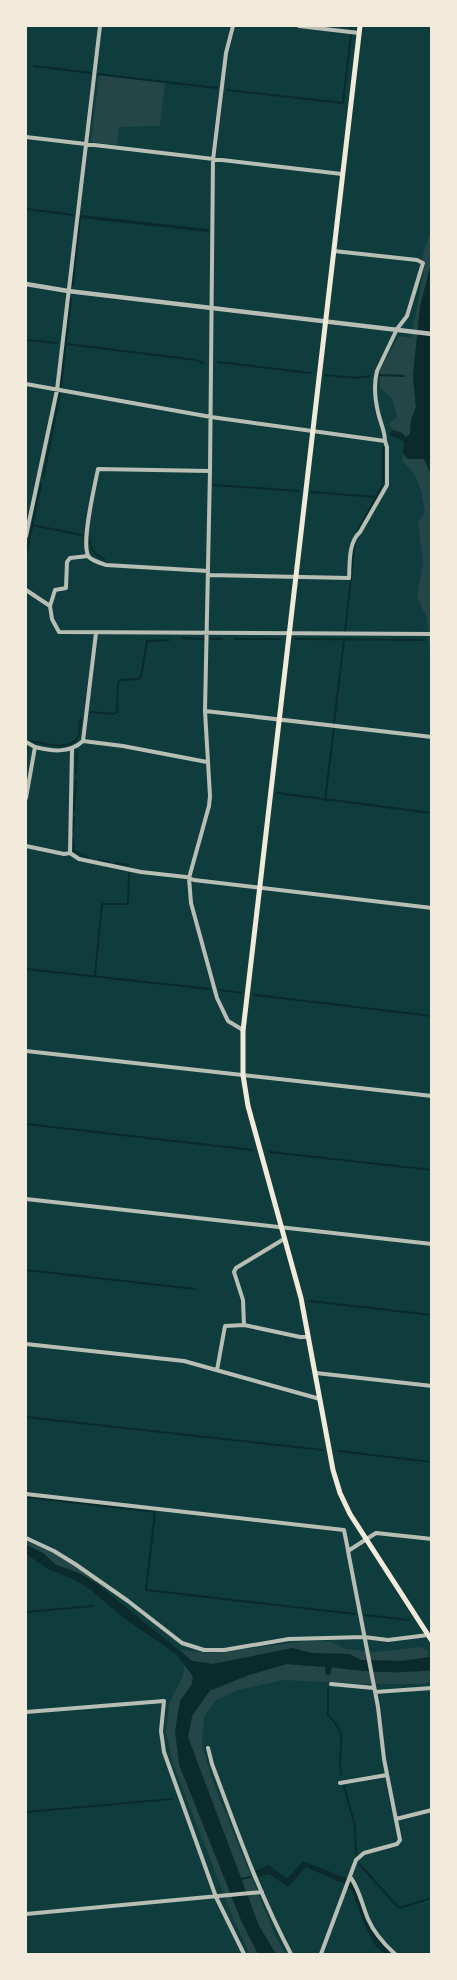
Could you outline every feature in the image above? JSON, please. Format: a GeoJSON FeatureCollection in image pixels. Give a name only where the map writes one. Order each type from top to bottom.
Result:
{"type":"FeatureCollection","features":[{"type":"Feature","properties":{"kind":"main road"},"geometry":{"type":"LineString","coordinates":[[360,26],[243,1031],[243,1075],[248,1106],[285,1238],[309,1336],[333,1470],[340,1493],[350,1514],[430,1638]]}},
{"type":"Feature","properties":{"kind":"street"},"geometry":{"type":"LineString","coordinates":[[26,536],[57,390],[100,26]]}},
{"type":"Feature","properties":{"kind":"street"},"geometry":{"type":"LineString","coordinates":[[232,26],[226,53],[213,160],[205,711],[210,785],[209,806],[189,878],[191,903],[217,998],[228,1021],[243,1031]]}},
{"type":"Feature","properties":{"kind":"street"},"geometry":{"type":"LineString","coordinates":[[299,26],[359,33]]}},
{"type":"Feature","properties":{"kind":"street"},"geometry":{"type":"LineString","coordinates":[[26,137],[342,174]]}},
{"type":"Feature","properties":{"kind":"street"},"geometry":{"type":"LineString","coordinates":[[210,471],[98,469],[86,536],[85,548],[88,556],[94,561],[116,567],[348,578],[355,537],[387,484],[387,447],[377,410],[375,379],[397,329],[407,316],[423,263],[333,251]]}},
{"type":"Feature","properties":{"kind":"street"},"geometry":{"type":"LineString","coordinates":[[26,284],[68,291],[432,334]]}},
{"type":"Feature","properties":{"kind":"street"},"geometry":{"type":"LineString","coordinates":[[26,384],[211,417],[385,441]]}},
{"type":"Feature","properties":{"kind":"street"},"geometry":{"type":"LineString","coordinates":[[88,556],[70,558],[67,562],[66,588],[54,592],[50,606],[52,619],[59,632],[432,634]]}},
{"type":"Feature","properties":{"kind":"street"},"geometry":{"type":"LineString","coordinates":[[26,590],[50,606]]}},
{"type":"Feature","properties":{"kind":"street"},"geometry":{"type":"LineString","coordinates":[[83,741],[96,633]]}},
{"type":"Feature","properties":{"kind":"street"},"geometry":{"type":"LineString","coordinates":[[205,711],[432,737]]}},
{"type":"Feature","properties":{"kind":"street"},"geometry":{"type":"LineString","coordinates":[[26,742],[35,747],[52,750],[72,749],[83,741],[207,762]]}},
{"type":"Feature","properties":{"kind":"street"},"geometry":{"type":"LineString","coordinates":[[26,798],[35,747]]}},
{"type":"Feature","properties":{"kind":"street"},"geometry":{"type":"LineString","coordinates":[[70,853],[72,749]]}},
{"type":"Feature","properties":{"kind":"street"},"geometry":{"type":"LineString","coordinates":[[26,846],[64,854],[70,853],[79,859],[141,872],[432,908]]}},
{"type":"Feature","properties":{"kind":"street"},"geometry":{"type":"LineString","coordinates":[[26,1051],[432,1096]]}},
{"type":"Feature","properties":{"kind":"street"},"geometry":{"type":"LineString","coordinates":[[26,1199],[432,1244]]}},
{"type":"Feature","properties":{"kind":"street"},"geometry":{"type":"LineString","coordinates":[[244,1325],[243,1300],[234,1272],[236,1268],[285,1238]]}},
{"type":"Feature","properties":{"kind":"street"},"geometry":{"type":"LineString","coordinates":[[217,1370],[225,1326],[244,1325],[300,1337],[309,1336]]}},
{"type":"Feature","properties":{"kind":"street"},"geometry":{"type":"LineString","coordinates":[[26,1344],[184,1361],[321,1399]]}},
{"type":"Feature","properties":{"kind":"street"},"geometry":{"type":"LineString","coordinates":[[316,1373],[432,1386]]}},
{"type":"Feature","properties":{"kind":"street"},"geometry":{"type":"LineString","coordinates":[[26,1494],[344,1530],[374,1689],[399,1842],[359,1855],[321,1954]]}},
{"type":"Feature","properties":{"kind":"street"},"geometry":{"type":"LineString","coordinates":[[348,1551],[371,1534],[381,1533],[432,1539]]}},
{"type":"Feature","properties":{"kind":"street"},"geometry":{"type":"LineString","coordinates":[[26,1539],[54,1551],[75,1564],[182,1643],[191,1647],[214,1651],[288,1639],[430,1638]]}},
{"type":"Feature","properties":{"kind":"street"},"geometry":{"type":"LineString","coordinates":[[331,1684],[374,1689],[432,1688]]}},
{"type":"Feature","properties":{"kind":"street"},"geometry":{"type":"LineString","coordinates":[[26,1712],[164,1701],[161,1731],[164,1752],[217,1897],[244,1954]]}},
{"type":"Feature","properties":{"kind":"street"},"geometry":{"type":"LineString","coordinates":[[208,1748],[261,1892],[291,1954]]}},
{"type":"Feature","properties":{"kind":"street"},"geometry":{"type":"LineString","coordinates":[[340,1783],[387,1775]]}},
{"type":"Feature","properties":{"kind":"street"},"geometry":{"type":"LineString","coordinates":[[396,1820],[432,1810]]}},
{"type":"Feature","properties":{"kind":"street"},"geometry":{"type":"LineString","coordinates":[[350,1879],[357,1886],[368,1921],[381,1942],[395,1954]]}},
{"type":"Feature","properties":{"kind":"street"},"geometry":{"type":"LineString","coordinates":[[26,1914],[261,1892]]}},
{"type":"Feature","properties":{"kind":"shaded area"},"geometry":{"type":"Polygon","coordinates":[[[99,75],[165,83],[160,126],[119,127],[117,145],[91,142],[99,75]]]}},
{"type":"Feature","properties":{"kind":"shaded area"},"geometry":{"type":"Polygon","coordinates":[[[80,215],[209,229],[208,232],[80,218],[80,215]]]}},
{"type":"Feature","properties":{"kind":"shaded area"},"geometry":{"type":"Polygon","coordinates":[[[431,229],[431,263],[420,307],[413,376],[416,407],[411,420],[410,435],[406,437],[393,430],[389,424],[397,417],[392,398],[380,388],[380,370],[399,336],[411,338],[425,264],[422,258],[431,229]]]}},
{"type":"Feature","properties":{"kind":"shaded area"},"geometry":{"type":"Polygon","coordinates":[[[431,263],[431,475],[424,459],[408,459],[403,454],[404,443],[389,434],[393,430],[406,437],[410,434],[411,420],[416,407],[413,376],[420,307],[431,263]]]}},
{"type":"Feature","properties":{"kind":"shaded area"},"geometry":{"type":"Polygon","coordinates":[[[403,454],[408,459],[424,459],[431,475],[431,665],[427,618],[417,597],[423,563],[418,523],[425,512],[419,484],[402,462],[403,454]]]}},
{"type":"Feature","properties":{"kind":"shaded area"},"geometry":{"type":"Polygon","coordinates":[[[26,1541],[52,1552],[96,1579],[96,1583],[79,1573],[56,1565],[43,1553],[26,1545],[26,1541]]]}},
{"type":"Feature","properties":{"kind":"shaded area"},"geometry":{"type":"Polygon","coordinates":[[[26,1545],[43,1553],[56,1565],[79,1573],[96,1583],[192,1661],[213,1664],[293,1648],[311,1653],[349,1654],[361,1660],[401,1661],[431,1657],[431,1670],[406,1672],[332,1667],[330,1675],[326,1675],[325,1667],[286,1664],[210,1690],[192,1716],[188,1737],[259,1926],[276,1954],[258,1954],[241,1920],[179,1764],[175,1731],[180,1701],[192,1684],[193,1676],[176,1654],[125,1619],[91,1590],[77,1581],[48,1569],[26,1554],[26,1545]]]}},
{"type":"Feature","properties":{"kind":"shaded area"},"geometry":{"type":"Polygon","coordinates":[[[307,1641],[332,1642],[345,1649],[376,1652],[419,1647],[427,1650],[429,1657],[401,1661],[361,1660],[349,1654],[311,1653],[293,1648],[213,1664],[192,1661],[180,1650],[212,1653],[307,1641]]]}},
{"type":"Feature","properties":{"kind":"shaded area"},"geometry":{"type":"Polygon","coordinates":[[[287,1664],[325,1667],[327,1675],[330,1675],[331,1667],[381,1672],[431,1670],[431,1682],[370,1684],[283,1680],[238,1690],[216,1700],[204,1717],[202,1744],[211,1777],[274,1933],[285,1954],[276,1954],[259,1926],[188,1737],[192,1716],[210,1691],[249,1675],[287,1664]]]}},
{"type":"Feature","properties":{"kind":"shaded area"},"geometry":{"type":"Polygon","coordinates":[[[184,1665],[193,1676],[192,1684],[180,1701],[179,1764],[241,1920],[258,1954],[250,1954],[236,1925],[173,1764],[166,1732],[169,1704],[183,1676],[184,1665]]]}},
{"type":"Feature","properties":{"kind":"shaded area"},"geometry":{"type":"Polygon","coordinates":[[[303,1861],[351,1880],[373,1931],[392,1954],[384,1954],[374,1944],[352,1891],[346,1885],[306,1867],[288,1887],[269,1874],[258,1877],[255,1871],[269,1865],[287,1879],[303,1861]]]}},
{"type":"Feature","properties":{"kind":"waterway"},"geometry":{"type":"LineString","coordinates":[[227,90],[343,103],[351,35]]}},
{"type":"Feature","properties":{"kind":"waterway"},"geometry":{"type":"LineString","coordinates":[[34,66],[91,73]]}},
{"type":"Feature","properties":{"kind":"waterway"},"geometry":{"type":"LineString","coordinates":[[97,74],[217,88]]}},
{"type":"Feature","properties":{"kind":"waterway"},"geometry":{"type":"LineString","coordinates":[[26,209],[74,215]]}},
{"type":"Feature","properties":{"kind":"waterway"},"geometry":{"type":"LineString","coordinates":[[73,285],[80,218]]}},
{"type":"Feature","properties":{"kind":"waterway"},"geometry":{"type":"LineString","coordinates":[[61,386],[71,299]]}},
{"type":"Feature","properties":{"kind":"waterway"},"geometry":{"type":"LineString","coordinates":[[26,340],[57,343]]}},
{"type":"Feature","properties":{"kind":"waterway"},"geometry":{"type":"LineString","coordinates":[[66,344],[196,360],[203,363]]}},
{"type":"Feature","properties":{"kind":"waterway"},"geometry":{"type":"LineString","coordinates":[[218,362],[311,373]]}},
{"type":"Feature","properties":{"kind":"waterway"},"geometry":{"type":"LineString","coordinates":[[325,375],[356,378],[370,376]]}},
{"type":"Feature","properties":{"kind":"waterway"},"geometry":{"type":"LineString","coordinates":[[380,375],[404,376]]}},
{"type":"Feature","properties":{"kind":"waterway"},"geometry":{"type":"LineString","coordinates":[[43,478],[60,394]]}},
{"type":"Feature","properties":{"kind":"waterway"},"geometry":{"type":"LineString","coordinates":[[357,532],[383,484],[383,447]]}},
{"type":"Feature","properties":{"kind":"waterway"},"geometry":{"type":"LineString","coordinates":[[26,556],[41,484]]}},
{"type":"Feature","properties":{"kind":"waterway"},"geometry":{"type":"LineString","coordinates":[[214,485],[299,491]]}},
{"type":"Feature","properties":{"kind":"waterway"},"geometry":{"type":"LineString","coordinates":[[311,492],[376,497]]}},
{"type":"Feature","properties":{"kind":"waterway"},"geometry":{"type":"LineString","coordinates":[[32,525],[82,535]]}},
{"type":"Feature","properties":{"kind":"waterway"},"geometry":{"type":"LineString","coordinates":[[89,537],[93,551],[104,559]]}},
{"type":"Feature","properties":{"kind":"waterway"},"geometry":{"type":"LineString","coordinates":[[345,632],[355,542]]}},
{"type":"Feature","properties":{"kind":"waterway"},"geometry":{"type":"LineString","coordinates":[[182,638],[203,639]]}},
{"type":"Feature","properties":{"kind":"waterway"},"geometry":{"type":"LineString","coordinates":[[211,639],[222,639]]}},
{"type":"Feature","properties":{"kind":"waterway"},"geometry":{"type":"LineString","coordinates":[[235,639],[280,639]]}},
{"type":"Feature","properties":{"kind":"waterway"},"geometry":{"type":"LineString","coordinates":[[295,639],[425,640]]}},
{"type":"Feature","properties":{"kind":"waterway"},"geometry":{"type":"LineString","coordinates":[[91,712],[114,714],[117,711],[118,683],[121,680],[141,677],[147,641],[169,640]]}},
{"type":"Feature","properties":{"kind":"waterway"},"geometry":{"type":"LineString","coordinates":[[334,723],[344,640]]}},
{"type":"Feature","properties":{"kind":"waterway"},"geometry":{"type":"LineString","coordinates":[[31,741],[56,745],[74,742],[78,737],[81,718]]}},
{"type":"Feature","properties":{"kind":"waterway"},"geometry":{"type":"LineString","coordinates":[[325,800],[334,728]]}},
{"type":"Feature","properties":{"kind":"waterway"},"geometry":{"type":"LineString","coordinates":[[26,755],[27,747]]}},
{"type":"Feature","properties":{"kind":"waterway"},"geometry":{"type":"LineString","coordinates":[[76,774],[77,751]]}},
{"type":"Feature","properties":{"kind":"waterway"},"geometry":{"type":"LineString","coordinates":[[74,811],[76,780]]}},
{"type":"Feature","properties":{"kind":"waterway"},"geometry":{"type":"LineString","coordinates":[[277,793],[432,813]]}},
{"type":"Feature","properties":{"kind":"waterway"},"geometry":{"type":"LineString","coordinates":[[73,831],[74,817]]}},
{"type":"Feature","properties":{"kind":"waterway"},"geometry":{"type":"LineString","coordinates":[[73,839],[74,851],[88,858]]}},
{"type":"Feature","properties":{"kind":"waterway"},"geometry":{"type":"LineString","coordinates":[[99,860],[109,862]]}},
{"type":"Feature","properties":{"kind":"waterway"},"geometry":{"type":"LineString","coordinates":[[115,863],[129,865]]}},
{"type":"Feature","properties":{"kind":"waterway"},"geometry":{"type":"LineString","coordinates":[[95,975],[102,904],[128,904],[129,873]]}},
{"type":"Feature","properties":{"kind":"waterway"},"geometry":{"type":"LineString","coordinates":[[26,969],[210,989]]}},
{"type":"Feature","properties":{"kind":"waterway"},"geometry":{"type":"LineString","coordinates":[[220,990],[241,993]]}},
{"type":"Feature","properties":{"kind":"waterway"},"geometry":{"type":"LineString","coordinates":[[255,995],[432,1016]]}},
{"type":"Feature","properties":{"kind":"waterway"},"geometry":{"type":"LineString","coordinates":[[26,1124],[253,1150]]}},
{"type":"Feature","properties":{"kind":"waterway"},"geometry":{"type":"LineString","coordinates":[[270,1152],[432,1170]]}},
{"type":"Feature","properties":{"kind":"waterway"},"geometry":{"type":"LineString","coordinates":[[26,1270],[195,1289]]}},
{"type":"Feature","properties":{"kind":"waterway"},"geometry":{"type":"LineString","coordinates":[[309,1301],[432,1315]]}},
{"type":"Feature","properties":{"kind":"waterway"},"geometry":{"type":"LineString","coordinates":[[26,1417],[323,1450]]}},
{"type":"Feature","properties":{"kind":"waterway"},"geometry":{"type":"LineString","coordinates":[[338,1451],[432,1462]]}},
{"type":"Feature","properties":{"kind":"waterway"},"geometry":{"type":"LineString","coordinates":[[26,1497],[155,1512],[146,1590],[355,1614]]}},
{"type":"Feature","properties":{"kind":"waterway"},"geometry":{"type":"LineString","coordinates":[[26,1612],[93,1606]]}},
{"type":"Feature","properties":{"kind":"waterway"},"geometry":{"type":"LineString","coordinates":[[365,1615],[409,1620]]}},
{"type":"Feature","properties":{"kind":"waterway"},"geometry":{"type":"LineString","coordinates":[[328,1688],[328,1715],[341,1736],[341,1775]]}},
{"type":"Feature","properties":{"kind":"waterway"},"geometry":{"type":"LineString","coordinates":[[344,1786],[355,1826],[356,1854]]}},
{"type":"Feature","properties":{"kind":"waterway"},"geometry":{"type":"LineString","coordinates":[[26,1812],[172,1799]]}},
{"type":"Feature","properties":{"kind":"waterway"},"geometry":{"type":"LineString","coordinates":[[360,1865],[399,1908],[432,1898]]}},
{"type":"Feature","properties":{"kind":"waterway"},"geometry":{"type":"LineString","coordinates":[[241,1879],[250,1877]]}}]}
